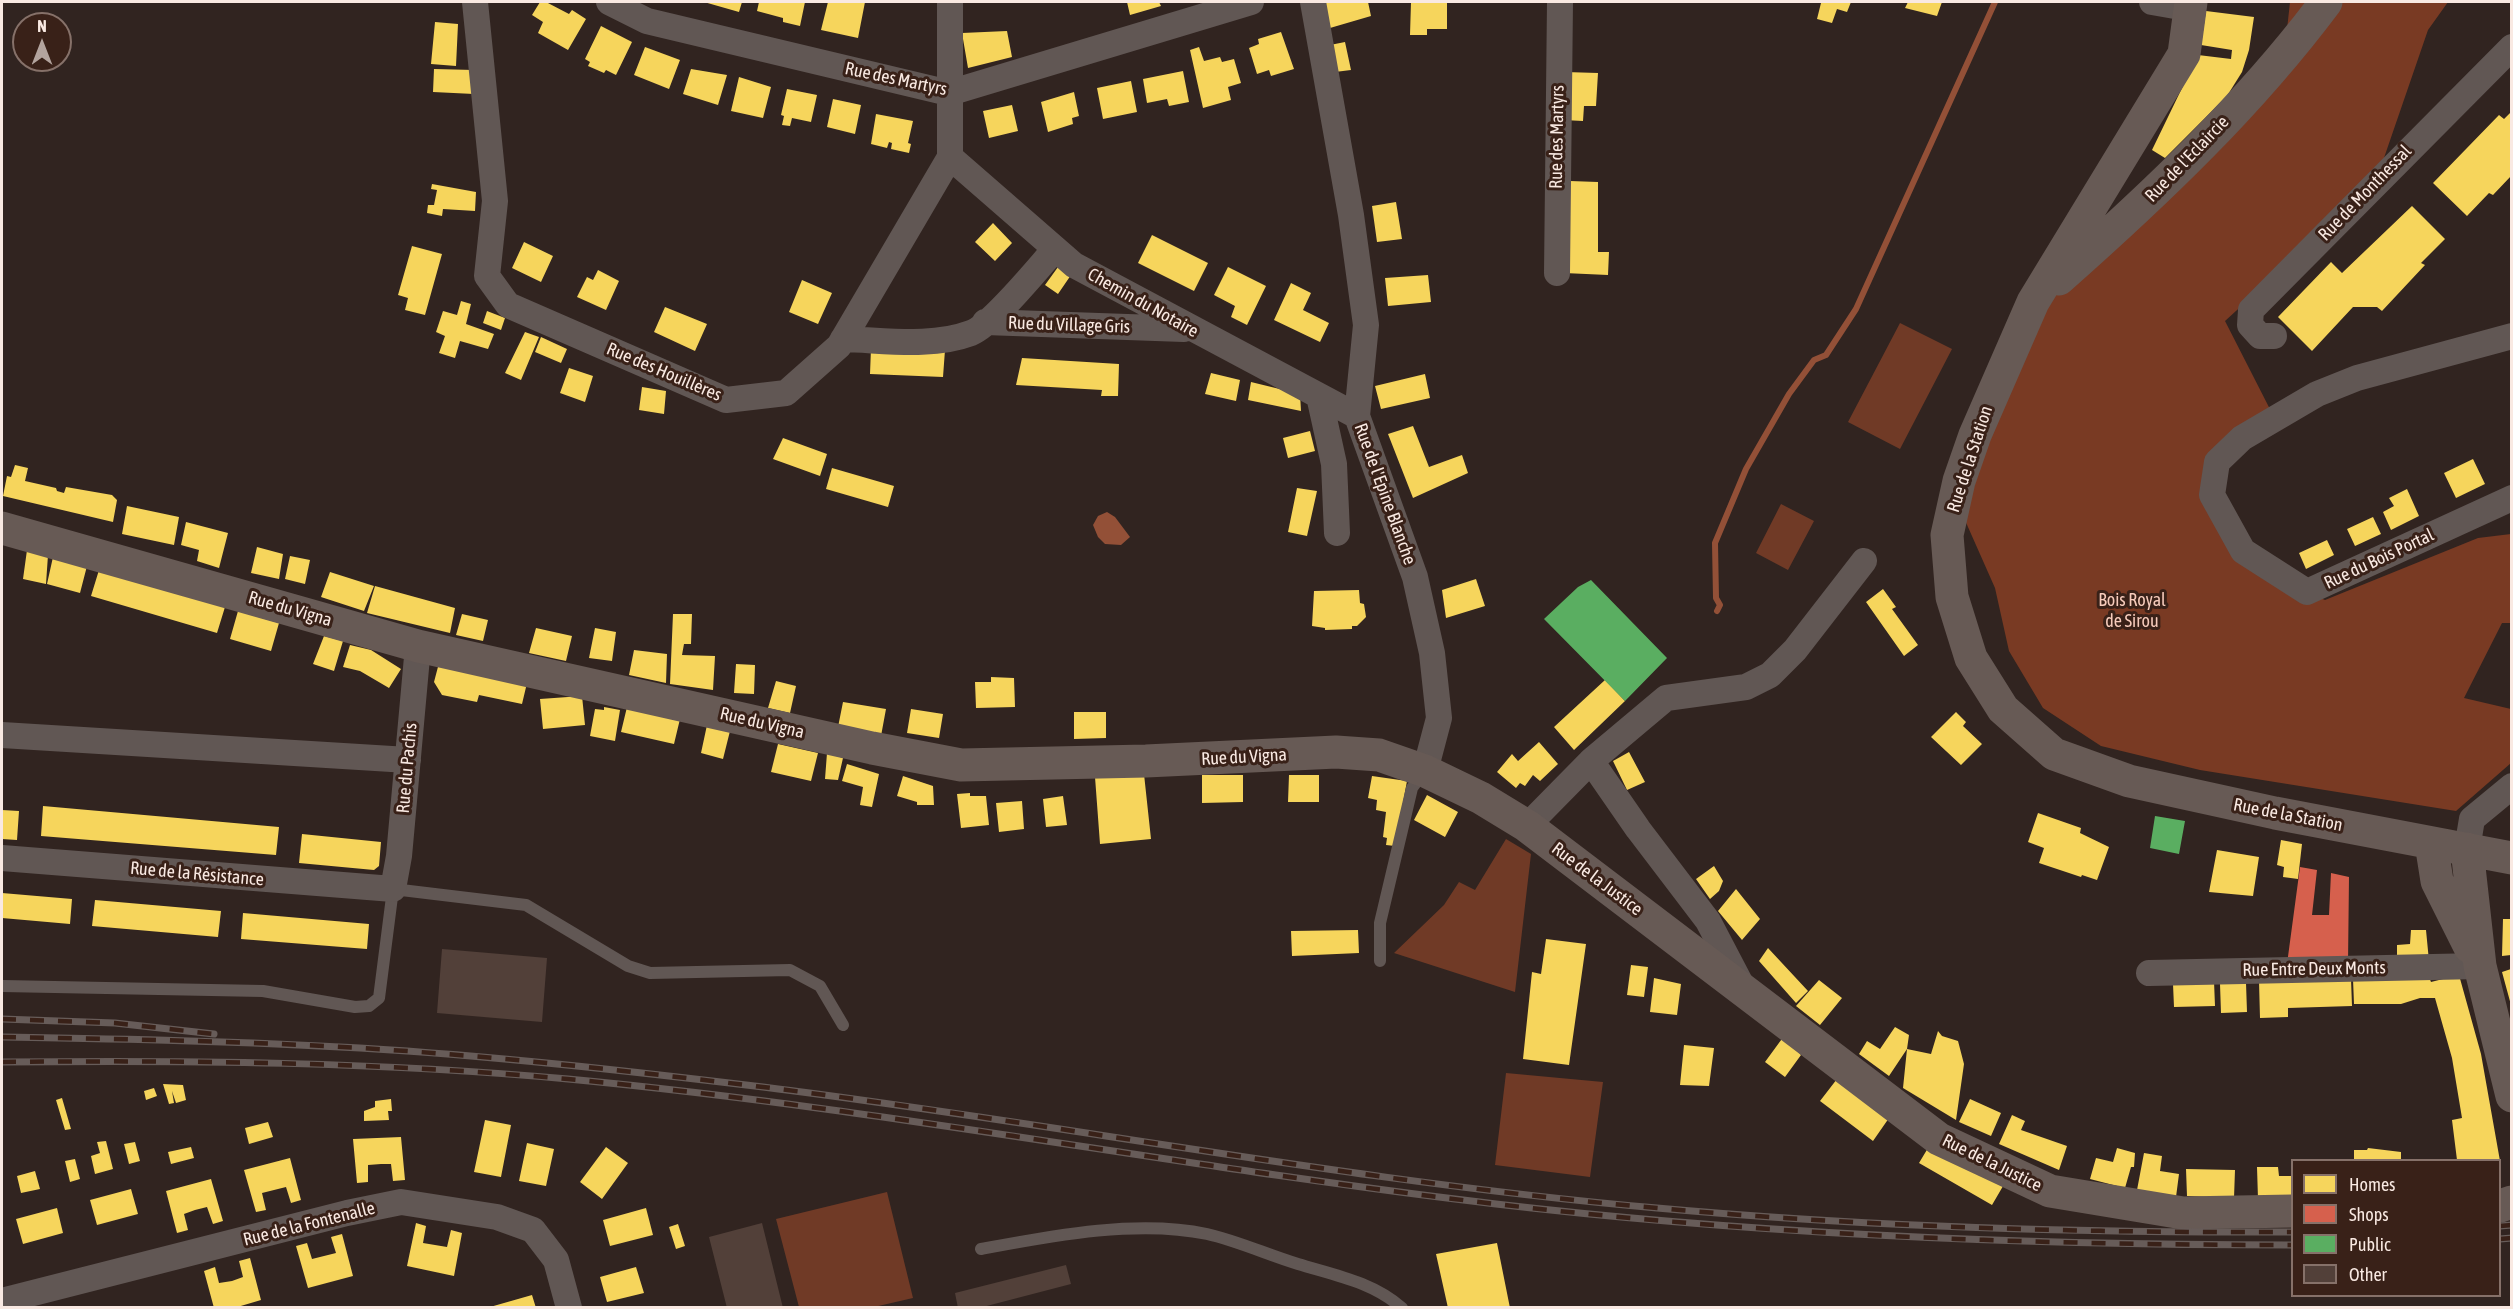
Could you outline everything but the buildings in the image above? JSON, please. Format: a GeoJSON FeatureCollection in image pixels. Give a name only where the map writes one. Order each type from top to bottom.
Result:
{"type":"FeatureCollection","features":[{"type":"Feature","properties":{"kind":"street","name":"Rue des Houillères"},"geometry":{"type":"LineString","coordinates":[[475,2],[495,201],[487,276],[508,305],[726,400],[786,393],[839,346],[950,157]]}},
{"type":"Feature","properties":{"kind":"street","name":"Rue des Martyrs"},"geometry":{"type":"LineString","coordinates":[[609,2],[647,21],[949,93],[1251,2]]}},
{"type":"Feature","properties":{"kind":"street"},"geometry":{"type":"LineString","coordinates":[[950,2],[950,157]]}},
{"type":"Feature","properties":{"kind":"street","name":"Rue de l'Epine Blanche"},"geometry":{"type":"LineString","coordinates":[[1313,2],[1351,215],[1366,325],[1357,416],[1415,577],[1432,653],[1439,718],[1425,771]]}},
{"type":"Feature","properties":{"kind":"street","name":"Rue des Martyrs"},"geometry":{"type":"LineString","coordinates":[[1557,273],[1560,2]]}},
{"type":"Feature","properties":{"kind":"street"},"geometry":{"type":"LineString","coordinates":[[2152,2],[2191,5]]}},
{"type":"Feature","properties":{"kind":"street","name":"Rue de l'Eclaircie"},"geometry":{"type":"LineString","coordinates":[[2033,302],[2147,201],[2284,57],[2326,2]]}},
{"type":"Feature","properties":{"kind":"street","name":"Rue de la Station"},"geometry":{"type":"LineString","coordinates":[[2191,5],[2184,54],[2033,302],[1975,435],[1959,481],[1947,535],[1952,597],[1971,658],[2003,709],[2054,754],[2129,781],[2511,858]]}},
{"type":"Feature","properties":{"kind":"street","name":"Rue de Monthessal"},"geometry":{"type":"LineString","coordinates":[[2274,336],[2260,336],[2250,325],[2251,310],[2511,47]]}},
{"type":"Feature","properties":{"kind":"street","name":"Chemin du Notaire"},"geometry":{"type":"LineString","coordinates":[[950,157],[1074,265],[1190,329],[1357,416]]}},
{"type":"Feature","properties":{"kind":"street"},"geometry":{"type":"LineString","coordinates":[[843,339],[928,341],[972,332],[1005,304],[1055,249]]}},
{"type":"Feature","properties":{"kind":"street","name":"Rue du Village Gris"},"geometry":{"type":"LineString","coordinates":[[984,322],[1190,329]]}},
{"type":"Feature","properties":{"kind":"street","name":"Rue du Bois Portal"},"geometry":{"type":"LineString","coordinates":[[2509,501],[2307,592],[2243,551],[2212,495],[2217,462],[2225,454],[2242,438],[2317,394],[2357,378],[2511,336]]}},
{"type":"Feature","properties":{"kind":"street","name":"Rue de l'Epine Blanche"},"geometry":{"type":"LineString","coordinates":[[1318,396],[1334,464],[1337,533]]}},
{"type":"Feature","properties":{"kind":"street","name":"Rue du Vigna"},"geometry":{"type":"LineString","coordinates":[[2,528],[418,646],[872,748],[962,765],[1146,761],[1336,752],[1379,755],[1425,771],[1481,798],[1527,826]]}},
{"type":"Feature","properties":{"kind":"street"},"geometry":{"type":"LineString","coordinates":[[1527,826],[1592,761],[1666,698],[1746,687],[1770,675],[1795,650],[1864,561]]}},
{"type":"Feature","properties":{"kind":"street","name":"Rue du Pachis"},"geometry":{"type":"LineString","coordinates":[[393,889],[399,856],[418,646]]}},
{"type":"Feature","properties":{"kind":"street"},"geometry":{"type":"LineString","coordinates":[[2,735],[408,760]]}},
{"type":"Feature","properties":{"kind":"street","name":"Rue de la Justice"},"geometry":{"type":"LineString","coordinates":[[1592,761],[1638,830],[1708,921],[1742,986]]}},
{"type":"Feature","properties":{"kind":"street"},"geometry":{"type":"LineString","coordinates":[[2511,786],[2472,819],[2467,849],[2480,966],[2511,1096]]}},
{"type":"Feature","properties":{"kind":"street","name":"Rue de la Justice"},"geometry":{"type":"LineString","coordinates":[[1527,826],[1742,986],[1939,1139],[2050,1191],[2183,1213],[2291,1211]]}},
{"type":"Feature","properties":{"kind":"street"},"geometry":{"type":"LineString","coordinates":[[2431,843],[2437,881],[2480,966]]}},
{"type":"Feature","properties":{"kind":"street","name":"Rue de la Résistance"},"geometry":{"type":"LineString","coordinates":[[2,858],[393,889]]}},
{"type":"Feature","properties":{"kind":"street","name":"Rue Entre Deux Monts"},"geometry":{"type":"LineString","coordinates":[[2149,973],[2480,966]]}},
{"type":"Feature","properties":{"kind":"street","name":"Rue de la Fontenalle"},"geometry":{"type":"LineString","coordinates":[[2,1301],[347,1213],[401,1202],[497,1217],[533,1230],[556,1260],[569,1308]]}},
{"type":"Feature","properties":{"kind":"lane"},"geometry":{"type":"LineString","coordinates":[[1380,961],[1380,923],[1412,788],[1425,771]]}},
{"type":"Feature","properties":{"kind":"lane"},"geometry":{"type":"LineString","coordinates":[[2,986],[262,991],[355,1007],[369,1006],[379,999],[393,889],[526,905],[628,966],[650,973],[789,970],[820,986],[843,1025]]}},
{"type":"Feature","properties":{"kind":"lane"},"geometry":{"type":"LineString","coordinates":[[981,1249],[1069,1233],[1145,1229],[1207,1234],[1347,1278],[1390,1297],[1402,1308]]}},
{"type":"Feature","properties":{"kind":"shaded area"},"geometry":{"type":"Polygon","coordinates":[[[1900,323],[1952,349],[1900,449],[1848,422],[1900,323]]]}},
{"type":"Feature","properties":{"kind":"shaded area"},"geometry":{"type":"Polygon","coordinates":[[[1781,504],[1814,521],[1788,570],[1756,553],[1781,504]]]}},
{"type":"Feature","properties":{"kind":"shaded area"},"geometry":{"type":"Polygon","coordinates":[[[1107,512],[1115,517],[1130,537],[1121,545],[1105,544],[1098,537],[1093,525],[1098,516],[1107,512]]]}},
{"type":"Feature","properties":{"kind":"shaded area"},"geometry":{"type":"Polygon","coordinates":[[[1506,839],[1531,854],[1515,992],[1394,953],[1444,905],[1459,882],[1475,890],[1506,839]]]}},
{"type":"Feature","properties":{"kind":"shaded area"},"geometry":{"type":"Polygon","coordinates":[[[1506,1073],[1603,1082],[1590,1177],[1495,1165],[1506,1073]]]}},
{"type":"Feature","properties":{"kind":"shaded area"},"geometry":{"type":"Polygon","coordinates":[[[887,1192],[913,1298],[874,1307],[799,1307],[776,1219],[887,1192]]]}},
{"type":"Feature","properties":{"kind":"green space","name":"Bois Royal de Sirou"},"geometry":{"type":"Polygon","coordinates":[[[2290,2],[2448,2],[2428,30],[2375,184],[2225,321],[2275,419],[2242,438],[2212,495],[2243,551],[2307,592],[2325,600],[2478,538],[2511,534],[2511,623],[2502,623],[2464,698],[2511,709],[2511,763],[2456,811],[2200,770],[2101,746],[2043,708],[2009,651],[1995,588],[1964,518],[2033,302],[2284,57],[2290,2]]]}},
{"type":"Feature","properties":{"kind":"waterway"},"geometry":{"type":"LineString","coordinates":[[1717,611],[1720,605],[1716,598],[1715,543],[1746,469],[1789,394],[1814,360],[1826,355],[1856,309],[1995,2]]}},
{"type":"Feature","properties":{"kind":"railway"},"geometry":{"type":"LineString","coordinates":[[2,1019],[115,1023],[214,1034]]}},
{"type":"Feature","properties":{"kind":"railway"},"geometry":{"type":"LineString","coordinates":[[2,1037],[315,1046],[411,1051],[562,1064],[875,1102],[1433,1183],[1545,1197],[1736,1215],[1974,1228],[2291,1232]]}},
{"type":"Feature","properties":{"kind":"railway"},"geometry":{"type":"LineString","coordinates":[[2,1062],[285,1063],[497,1073],[684,1091],[801,1106],[1380,1189],[1595,1215],[1794,1231],[1894,1236],[2093,1243],[2291,1245]]}},
{"type":"Feature","properties":{"kind":"railway"},"geometry":{"type":"LineString","coordinates":[[2501,1226],[2512,1225]]}},
{"type":"Feature","properties":{"kind":"railway"},"geometry":{"type":"LineString","coordinates":[[2501,1239],[2512,1238]]}}]}
